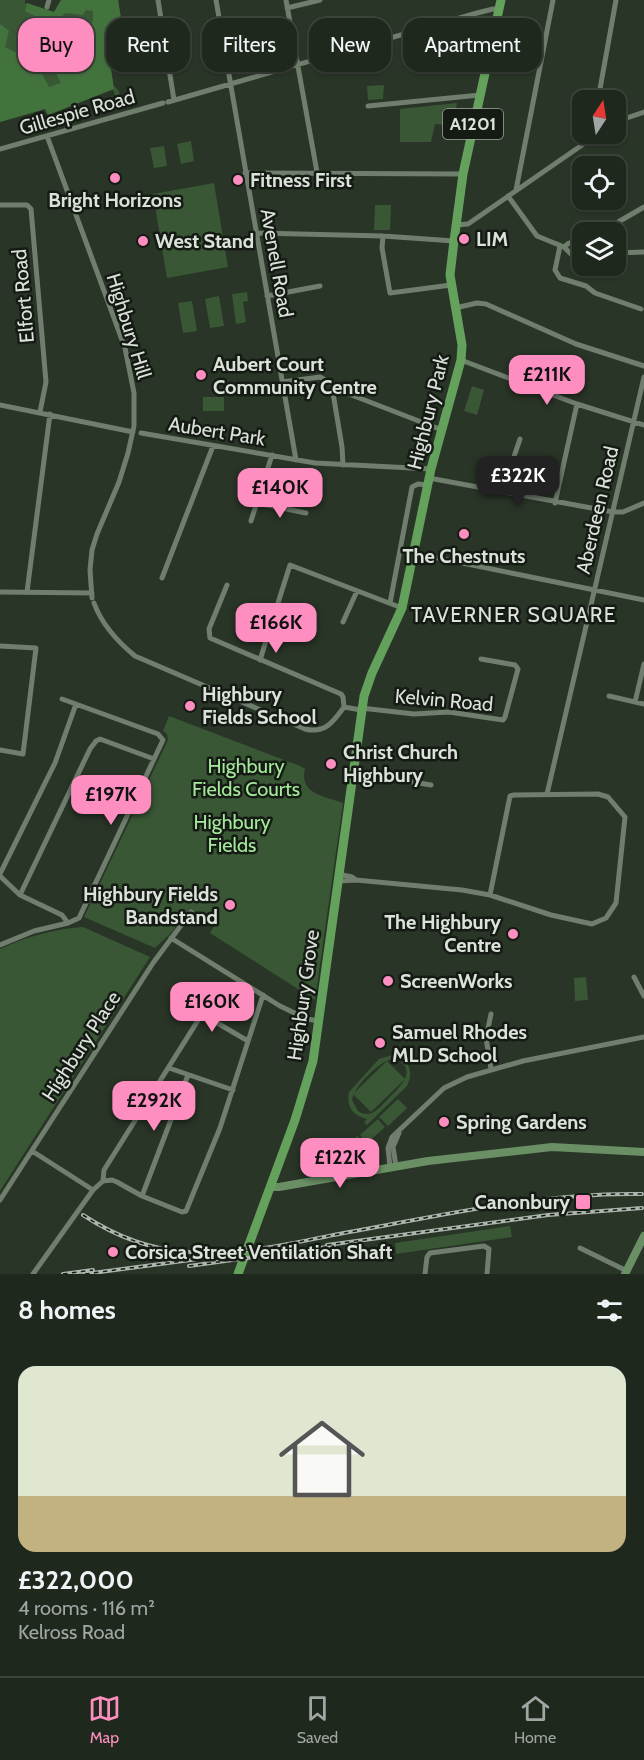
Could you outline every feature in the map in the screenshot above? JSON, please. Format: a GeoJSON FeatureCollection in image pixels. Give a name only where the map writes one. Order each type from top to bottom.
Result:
{"type":"FeatureCollection","features":[{"type":"Feature","properties":{"kind":"main road","name":"A1201"},"geometry":{"type":"LineString","coordinates":[[454,241],[463,174],[500,5]]}},
{"type":"Feature","properties":{"kind":"main road","name":"Highbury Park"},"geometry":{"type":"LineString","coordinates":[[361,709],[372,673],[402,608],[429,477],[461,360],[462,345],[451,285],[454,241]]}},
{"type":"Feature","properties":{"kind":"main road","name":"Highbury Grove"},"geometry":{"type":"LineString","coordinates":[[239,1270],[272,1183],[313,1061],[361,709]]}},
{"type":"Feature","properties":{"kind":"street"},"geometry":{"type":"LineString","coordinates":[[47,7],[49,0]]}},
{"type":"Feature","properties":{"kind":"street"},"geometry":{"type":"LineString","coordinates":[[158,0],[168,102]]}},
{"type":"Feature","properties":{"kind":"street","name":"Avenell Road"},"geometry":{"type":"LineString","coordinates":[[216,0],[296,460]]}},
{"type":"Feature","properties":{"kind":"street"},"geometry":{"type":"LineString","coordinates":[[286,0],[317,172]]}},
{"type":"Feature","properties":{"kind":"street"},"geometry":{"type":"LineString","coordinates":[[287,8],[320,0]]}},
{"type":"Feature","properties":{"kind":"street"},"geometry":{"type":"LineString","coordinates":[[516,190],[553,0]]}},
{"type":"Feature","properties":{"kind":"street"},"geometry":{"type":"LineString","coordinates":[[600,90],[616,0]]}},
{"type":"Feature","properties":{"kind":"street","name":"Gillespie Road"},"geometry":{"type":"LineString","coordinates":[[0,149],[500,5]]}},
{"type":"Feature","properties":{"kind":"street"},"geometry":{"type":"LineString","coordinates":[[368,106],[480,95]]}},
{"type":"Feature","properties":{"kind":"street"},"geometry":{"type":"LineString","coordinates":[[626,118],[644,112]]}},
{"type":"Feature","properties":{"kind":"street","name":"Highbury Hill"},"geometry":{"type":"LineString","coordinates":[[47,136],[125,348],[134,393],[133,432],[119,482],[92,550],[90,570],[93,598],[98,613],[119,643],[135,656],[305,729],[316,730],[328,727],[344,707]]}},
{"type":"Feature","properties":{"kind":"street"},"geometry":{"type":"LineString","coordinates":[[456,225],[468,224],[580,144]]}},
{"type":"Feature","properties":{"kind":"street"},"geometry":{"type":"LineString","coordinates":[[245,173],[463,174]]}},
{"type":"Feature","properties":{"kind":"street"},"geometry":{"type":"LineString","coordinates":[[508,196],[537,236],[562,246],[572,254]]}},
{"type":"Feature","properties":{"kind":"street","name":"Elfort Road"},"geometry":{"type":"LineString","coordinates":[[0,205],[27,205],[31,209],[46,382],[40,412]]}},
{"type":"Feature","properties":{"kind":"street"},"geometry":{"type":"LineString","coordinates":[[618,222],[644,207]]}},
{"type":"Feature","properties":{"kind":"street"},"geometry":{"type":"LineString","coordinates":[[257,233],[383,236],[454,241]]}},
{"type":"Feature","properties":{"kind":"street"},"geometry":{"type":"LineString","coordinates":[[383,236],[382,248],[389,294],[451,285]]}},
{"type":"Feature","properties":{"kind":"street"},"geometry":{"type":"LineString","coordinates":[[562,246],[572,243]]}},
{"type":"Feature","properties":{"kind":"street"},"geometry":{"type":"LineString","coordinates":[[562,246],[555,270],[560,278],[641,309]]}},
{"type":"Feature","properties":{"kind":"street"},"geometry":{"type":"LineString","coordinates":[[626,253],[644,252]]}},
{"type":"Feature","properties":{"kind":"street"},"geometry":{"type":"LineString","coordinates":[[267,296],[320,286]]}},
{"type":"Feature","properties":{"kind":"street"},"geometry":{"type":"LineString","coordinates":[[455,308],[477,303],[486,304],[576,344],[644,366]]}},
{"type":"Feature","properties":{"kind":"street"},"geometry":{"type":"LineString","coordinates":[[461,360],[577,404],[644,425]]}},
{"type":"Feature","properties":{"kind":"street"},"geometry":{"type":"LineString","coordinates":[[282,382],[320,377],[349,394],[442,430]]}},
{"type":"Feature","properties":{"kind":"street","name":"Aberdeen Road"},"geometry":{"type":"LineString","coordinates":[[547,794],[644,377]]}},
{"type":"Feature","properties":{"kind":"street"},"geometry":{"type":"LineString","coordinates":[[334,386],[343,465]]}},
{"type":"Feature","properties":{"kind":"street"},"geometry":{"type":"LineString","coordinates":[[555,502],[577,404]]}},
{"type":"Feature","properties":{"kind":"street"},"geometry":{"type":"LineString","coordinates":[[0,405],[133,432]]}},
{"type":"Feature","properties":{"kind":"street"},"geometry":{"type":"LineString","coordinates":[[27,592],[50,414]]}},
{"type":"Feature","properties":{"kind":"street","name":"Aubert Park"},"geometry":{"type":"LineString","coordinates":[[141,433],[296,460],[429,477],[613,512]]}},
{"type":"Feature","properties":{"kind":"street"},"geometry":{"type":"LineString","coordinates":[[502,492],[520,439]]}},
{"type":"Feature","properties":{"kind":"street"},"geometry":{"type":"LineString","coordinates":[[162,578],[213,446]]}},
{"type":"Feature","properties":{"kind":"street"},"geometry":{"type":"LineString","coordinates":[[251,521],[272,455]]}},
{"type":"Feature","properties":{"kind":"street","name":"Highbury Park"},"geometry":{"type":"LineString","coordinates":[[390,603],[412,487],[429,477]]}},
{"type":"Feature","properties":{"kind":"street"},"geometry":{"type":"LineString","coordinates":[[613,512],[623,512],[644,502]]}},
{"type":"Feature","properties":{"kind":"street"},"geometry":{"type":"LineString","coordinates":[[257,503],[306,513]]}},
{"type":"Feature","properties":{"kind":"street"},"geometry":{"type":"LineString","coordinates":[[414,553],[644,600]]}},
{"type":"Feature","properties":{"kind":"street"},"geometry":{"type":"LineString","coordinates":[[260,660],[290,565],[402,608]]}},
{"type":"Feature","properties":{"kind":"street"},"geometry":{"type":"LineString","coordinates":[[227,585],[208,636],[341,694],[344,707],[361,709]]}},
{"type":"Feature","properties":{"kind":"street"},"geometry":{"type":"LineString","coordinates":[[0,591],[93,598]]}},
{"type":"Feature","properties":{"kind":"street"},"geometry":{"type":"LineString","coordinates":[[344,622],[357,591]]}},
{"type":"Feature","properties":{"kind":"street"},"geometry":{"type":"LineString","coordinates":[[0,646],[36,648],[23,754],[0,750]]}},
{"type":"Feature","properties":{"kind":"street","name":"Kelvin Road"},"geometry":{"type":"LineString","coordinates":[[361,709],[414,714],[449,712],[503,720],[506,717],[518,669],[515,665],[481,659]]}},
{"type":"Feature","properties":{"kind":"street"},"geometry":{"type":"LineString","coordinates":[[635,702],[644,664]]}},
{"type":"Feature","properties":{"kind":"street"},"geometry":{"type":"LineString","coordinates":[[609,696],[644,704]]}},
{"type":"Feature","properties":{"kind":"street"},"geometry":{"type":"LineString","coordinates":[[0,945],[79,918],[163,740],[158,734],[62,699]]}},
{"type":"Feature","properties":{"kind":"street"},"geometry":{"type":"LineString","coordinates":[[68,923],[65,918],[53,911],[20,895],[0,875],[55,763],[76,704]]}},
{"type":"Feature","properties":{"kind":"street"},"geometry":{"type":"LineString","coordinates":[[20,895],[90,749],[96,741],[100,739],[154,759]]}},
{"type":"Feature","properties":{"kind":"street"},"geometry":{"type":"LineString","coordinates":[[352,772],[430,785]]}},
{"type":"Feature","properties":{"kind":"street"},"geometry":{"type":"LineString","coordinates":[[338,878],[352,877],[356,880],[462,890],[490,895],[550,915],[588,924],[606,918],[616,903],[626,817],[608,797],[598,794],[514,795],[508,799],[490,895]]}},
{"type":"Feature","properties":{"kind":"street","name":"Highbury Place"},"geometry":{"type":"LineString","coordinates":[[0,1200],[153,963],[191,912]]}},
{"type":"Feature","properties":{"kind":"street"},"geometry":{"type":"LineString","coordinates":[[171,938],[263,995],[299,1015],[319,1021]]}},
{"type":"Feature","properties":{"kind":"street"},"geometry":{"type":"LineString","coordinates":[[634,977],[644,996]]}},
{"type":"Feature","properties":{"kind":"street"},"geometry":{"type":"LineString","coordinates":[[33,1274],[93,1190],[104,1181],[112,1180],[142,1196],[182,1212],[186,1211],[220,1128],[263,995]]}},
{"type":"Feature","properties":{"kind":"street"},"geometry":{"type":"LineString","coordinates":[[104,1181],[104,1170],[202,1014],[248,1041]]}},
{"type":"Feature","properties":{"kind":"street"},"geometry":{"type":"LineString","coordinates":[[490,1014],[486,1038],[491,1069]]}},
{"type":"Feature","properties":{"kind":"street"},"geometry":{"type":"LineString","coordinates":[[393,1166],[389,1142],[444,1088],[491,1069],[644,1036]]}},
{"type":"Feature","properties":{"kind":"street"},"geometry":{"type":"LineString","coordinates":[[169,1068],[233,1090]]}},
{"type":"Feature","properties":{"kind":"street"},"geometry":{"type":"LineString","coordinates":[[142,1196],[188,1076]]}},
{"type":"Feature","properties":{"kind":"street"},"geometry":{"type":"LineString","coordinates":[[272,1183],[279,1187],[393,1166],[552,1147],[644,1152]]}},
{"type":"Feature","properties":{"kind":"street"},"geometry":{"type":"LineString","coordinates":[[32,1151],[93,1190]]}},
{"type":"Feature","properties":{"kind":"street"},"geometry":{"type":"LineString","coordinates":[[580,1248],[626,1273],[644,1236]]}},
{"type":"Feature","properties":{"kind":"street"},"geometry":{"type":"LineString","coordinates":[[425,1274],[429,1254],[484,1246],[488,1247],[487,1274]]}},
{"type":"Feature","properties":{"kind":"green space"},"geometry":{"type":"Polygon","coordinates":[[[0,0],[25,0],[25,3],[54,12],[61,0],[118,0],[121,18],[106,18],[106,72],[111,72],[113,85],[119,91],[121,103],[118,104],[113,89],[48,115],[45,109],[0,122],[0,0]]]}},
{"type":"Feature","properties":{"kind":"green space"},"geometry":{"type":"Polygon","coordinates":[[[61,0],[118,0],[121,18],[106,18],[105,28],[106,72],[111,72],[114,89],[48,115],[45,109],[0,122],[0,24],[9,31],[5,47],[18,54],[18,72],[39,72],[49,87],[61,83],[55,72],[94,72],[93,11],[86,10],[83,15],[65,13],[61,18],[38,18],[25,11],[27,3],[54,12],[61,0]]]}},
{"type":"Feature","properties":{"kind":"green space"},"geometry":{"type":"Polygon","coordinates":[[[384,85],[383,99],[368,100],[367,86],[384,85]]]}},
{"type":"Feature","properties":{"kind":"green space"},"geometry":{"type":"Polygon","coordinates":[[[457,103],[452,126],[435,124],[431,142],[400,142],[400,109],[457,103]]]}},
{"type":"Feature","properties":{"kind":"green space"},"geometry":{"type":"Polygon","coordinates":[[[191,141],[194,161],[181,164],[177,144],[191,141]]]}},
{"type":"Feature","properties":{"kind":"green space"},"geometry":{"type":"Polygon","coordinates":[[[164,146],[167,166],[154,168],[150,148],[164,146]]]}},
{"type":"Feature","properties":{"kind":"green space"},"geometry":{"type":"Polygon","coordinates":[[[214,183],[228,267],[167,278],[153,194],[214,183]]]}},
{"type":"Feature","properties":{"kind":"green space"},"geometry":{"type":"Polygon","coordinates":[[[375,205],[391,205],[390,230],[374,230],[375,205]]]}},
{"type":"Feature","properties":{"kind":"green space"},"geometry":{"type":"Polygon","coordinates":[[[247,292],[248,301],[243,302],[246,322],[236,324],[232,294],[247,292]]]}},
{"type":"Feature","properties":{"kind":"green space"},"geometry":{"type":"Polygon","coordinates":[[[219,296],[224,326],[210,328],[205,299],[219,296]]]}},
{"type":"Feature","properties":{"kind":"green space"},"geometry":{"type":"Polygon","coordinates":[[[192,301],[197,331],[183,333],[178,303],[192,301]]]}},
{"type":"Feature","properties":{"kind":"green space"},"geometry":{"type":"Polygon","coordinates":[[[472,386],[484,390],[477,415],[464,411],[472,386]]]}},
{"type":"Feature","properties":{"kind":"green space"},"geometry":{"type":"Polygon","coordinates":[[[203,397],[224,397],[224,411],[203,411],[203,397]]]}},
{"type":"Feature","properties":{"kind":"green space","name":"Highbury Fields"},"geometry":{"type":"Polygon","coordinates":[[[169,716],[300,766],[305,769],[304,777],[309,789],[321,796],[343,803],[315,1000],[210,933],[214,926],[189,910],[171,933],[155,948],[84,917],[168,740],[167,734],[163,731],[169,716]]]}},
{"type":"Feature","properties":{"kind":"green space"},"geometry":{"type":"Polygon","coordinates":[[[83,927],[150,957],[0,1191],[0,949],[40,934],[83,927]]]}},
{"type":"Feature","properties":{"kind":"green space"},"geometry":{"type":"Polygon","coordinates":[[[586,977],[588,1000],[575,1001],[574,978],[586,977]]]}},
{"type":"Feature","properties":{"kind":"green space"},"geometry":{"type":"Polygon","coordinates":[[[392,1055],[398,1056],[406,1062],[410,1075],[407,1086],[367,1125],[364,1122],[367,1119],[358,1116],[352,1110],[349,1092],[379,1059],[392,1055]],[[394,1059],[389,1060],[362,1081],[352,1100],[358,1111],[365,1114],[372,1113],[397,1090],[407,1073],[402,1063],[394,1059]]]}},
{"type":"Feature","properties":{"kind":"green space"},"geometry":{"type":"Polygon","coordinates":[[[387,1061],[405,1079],[371,1112],[353,1094],[387,1061]]]}},
{"type":"Feature","properties":{"kind":"green space"},"geometry":{"type":"Polygon","coordinates":[[[398,1099],[407,1108],[388,1126],[379,1117],[398,1099]]]}},
{"type":"Feature","properties":{"kind":"green space"},"geometry":{"type":"Polygon","coordinates":[[[378,1119],[385,1127],[367,1143],[360,1135],[378,1119]]]}},
{"type":"Feature","properties":{"kind":"green space"},"geometry":{"type":"Polygon","coordinates":[[[358,1136],[364,1145],[342,1157],[337,1147],[358,1136]]]}},
{"type":"Feature","properties":{"kind":"green space"},"geometry":{"type":"Polygon","coordinates":[[[510,1226],[512,1237],[396,1254],[395,1243],[510,1226]]]}},
{"type":"Feature","properties":{"kind":"railway"},"geometry":{"type":"LineString","coordinates":[[83,1215],[108,1229],[147,1245],[175,1251],[208,1253],[284,1245],[490,1206],[566,1197],[642,1194]]}},
{"type":"Feature","properties":{"kind":"railway"},"geometry":{"type":"LineString","coordinates":[[327,1245],[548,1215],[642,1208]]}},
{"type":"Feature","properties":{"kind":"railway"},"geometry":{"type":"LineString","coordinates":[[189,1266],[334,1246]]}},
{"type":"Feature","properties":{"kind":"railway"},"geometry":{"type":"LineString","coordinates":[[85,1274],[198,1259]]}},
{"type":"Feature","properties":{"kind":"railway"},"geometry":{"type":"LineString","coordinates":[[63,1274],[93,1270]]}},
{"type":"Feature","properties":{"kind":"place","name":"Bright Horizons"},"geometry":{"type":"Point","coordinates":[115,178]}},
{"type":"Feature","properties":{"kind":"place","name":"Fitness First"},"geometry":{"type":"Point","coordinates":[238,180]}},
{"type":"Feature","properties":{"kind":"place","name":"LIM"},"geometry":{"type":"Point","coordinates":[464,239]}},
{"type":"Feature","properties":{"kind":"place","name":"West Stand"},"geometry":{"type":"Point","coordinates":[143,241]}},
{"type":"Feature","properties":{"kind":"place","name":"Aubert Court Community Centre"},"geometry":{"type":"Point","coordinates":[201,375]}},
{"type":"Feature","properties":{"kind":"place","name":"The Chestnuts"},"geometry":{"type":"Point","coordinates":[464,534]}},
{"type":"Feature","properties":{"kind":"place","name":"Highbury Fields School"},"geometry":{"type":"Point","coordinates":[190,706]}},
{"type":"Feature","properties":{"kind":"place","name":"Christ Church Highbury"},"geometry":{"type":"Point","coordinates":[331,764]}},
{"type":"Feature","properties":{"kind":"place","name":"Highbury Fields Bandstand"},"geometry":{"type":"Point","coordinates":[230,905]}},
{"type":"Feature","properties":{"kind":"place","name":"The Highbury Centre"},"geometry":{"type":"Point","coordinates":[513,934]}},
{"type":"Feature","properties":{"kind":"place","name":"ScreenWorks"},"geometry":{"type":"Point","coordinates":[388,981]}},
{"type":"Feature","properties":{"kind":"place","name":"Samuel Rhodes MLD School"},"geometry":{"type":"Point","coordinates":[380,1043]}},
{"type":"Feature","properties":{"kind":"place","name":"Spring Gardens"},"geometry":{"type":"Point","coordinates":[444,1122]}},
{"type":"Feature","properties":{"kind":"place","name":"Canonbury"},"geometry":{"type":"Point","coordinates":[583,1202]}},
{"type":"Feature","properties":{"kind":"place","name":"Corsica Street Ventilation Shaft"},"geometry":{"type":"Point","coordinates":[113,1252]}},
{"type":"Feature","properties":{"kind":"district","name":"TAVERNER SQUARE"},"geometry":{"type":"Point","coordinates":[514,615]}},
{"type":"Feature","properties":{"kind":"park label","name":"Highbury Fields Courts"},"geometry":{"type":"Point","coordinates":[246,778]}}]}
